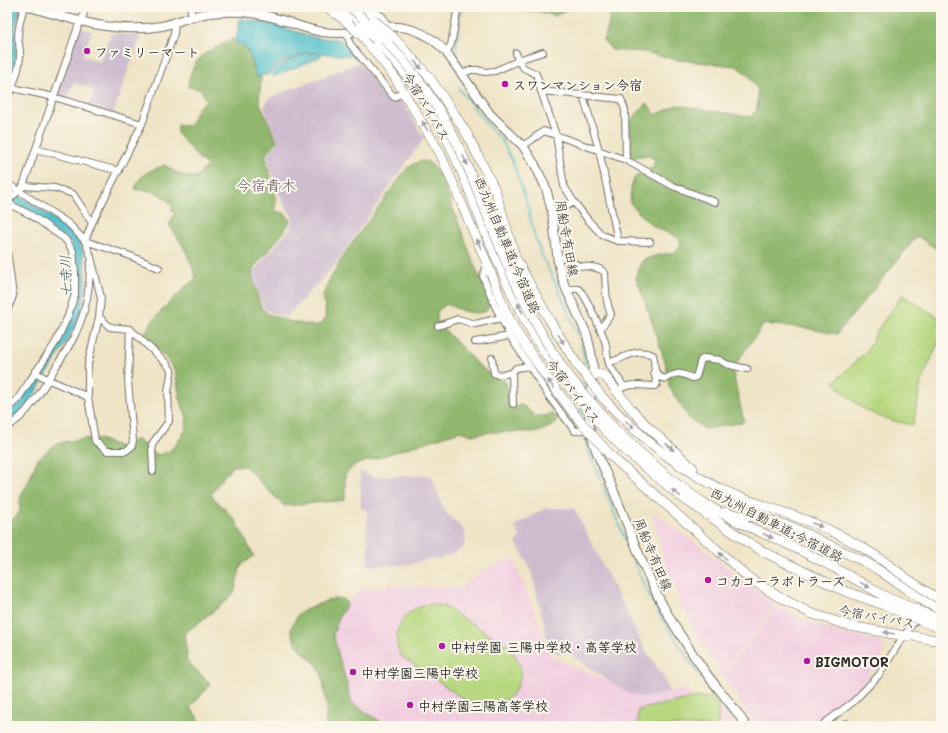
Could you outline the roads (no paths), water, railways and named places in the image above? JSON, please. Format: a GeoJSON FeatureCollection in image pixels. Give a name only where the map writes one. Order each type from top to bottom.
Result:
{"type":"FeatureCollection","features":[{"type":"Feature","properties":{"kind":"highway","name":"今宿バイパス"},"geometry":{"type":"LineString","coordinates":[[327,7],[363,37],[405,92],[440,153],[489,268],[504,308],[515,330],[543,372],[575,415],[611,456],[749,578],[779,597],[810,613],[850,626],[941,641]]}},
{"type":"Feature","properties":{"kind":"highway","name":"西九州自動車道;今宿道路"},"geometry":{"type":"LineString","coordinates":[[338,7],[376,40],[402,69],[425,101],[448,141],[469,188],[484,229],[526,322],[560,376],[605,430],[626,451],[680,496],[746,541],[770,555],[842,590],[886,602],[941,620]]}},
{"type":"Feature","properties":{"kind":"highway","name":"西九州自動車道;今宿道路"},"geometry":{"type":"LineString","coordinates":[[350,7],[385,40],[415,76],[443,116],[466,162],[491,226],[533,318],[566,372],[613,427],[676,483],[708,506],[840,571],[886,602],[941,629]]}},
{"type":"Feature","properties":{"kind":"highway","name":"今宿バイパス"},"geometry":{"type":"LineString","coordinates":[[358,7],[392,36],[430,78],[467,134],[495,190],[516,259],[550,321],[576,363],[603,398],[617,413],[662,453],[707,482],[738,497],[828,529],[862,547],[912,583],[939,597]]}},
{"type":"Feature","properties":{"kind":"highway"},"geometry":{"type":"LineString","coordinates":[[592,373],[605,376],[620,389],[631,408],[648,427],[694,468],[725,487],[802,519]]}},
{"type":"Feature","properties":{"kind":"highway"},"geometry":{"type":"LineString","coordinates":[[632,445],[672,472]]}},
{"type":"Feature","properties":{"kind":"highway"},"geometry":{"type":"LineString","coordinates":[[708,506],[730,514],[754,517]]}},
{"type":"Feature","properties":{"kind":"highway"},"geometry":{"type":"LineString","coordinates":[[740,512],[790,526],[863,561],[927,604],[941,610]]}},
{"type":"Feature","properties":{"kind":"main road","name":"周船寺有田線"},"geometry":{"type":"LineString","coordinates":[[30,7],[103,26],[134,28],[162,26],[192,16],[221,12],[260,14],[321,32],[346,33],[388,26],[412,29],[422,33],[432,38],[446,52],[490,114],[522,146],[535,165],[540,176],[548,194],[552,212],[557,258],[566,291],[587,335],[592,352],[589,421],[590,429],[598,453],[613,487],[643,565],[670,619],[706,673],[740,714],[746,726]]}},
{"type":"Feature","properties":{"kind":"street"},"geometry":{"type":"LineString","coordinates":[[7,16],[8,7]]}},
{"type":"Feature","properties":{"kind":"street"},"geometry":{"type":"LineString","coordinates":[[7,99],[12,88],[19,63],[19,27],[24,7]]}},
{"type":"Feature","properties":{"kind":"street"},"geometry":{"type":"LineString","coordinates":[[7,409],[17,400],[56,342],[68,316],[75,294],[73,251],[65,238],[7,202],[20,189],[36,150],[85,7]]}},
{"type":"Feature","properties":{"kind":"street"},"geometry":{"type":"LineString","coordinates":[[190,7],[192,16]]}},
{"type":"Feature","properties":{"kind":"street"},"geometry":{"type":"LineString","coordinates":[[369,7],[383,17],[388,26]]}},
{"type":"Feature","properties":{"kind":"street"},"geometry":{"type":"LineString","coordinates":[[446,52],[451,45],[458,7]]}},
{"type":"Feature","properties":{"kind":"street"},"geometry":{"type":"LineString","coordinates":[[85,241],[92,223],[142,124],[174,34],[175,22]]}},
{"type":"Feature","properties":{"kind":"street"},"geometry":{"type":"LineString","coordinates":[[346,33],[350,44],[394,97],[405,92]]}},
{"type":"Feature","properties":{"kind":"street"},"geometry":{"type":"LineString","coordinates":[[462,74],[471,70],[485,72],[495,71],[524,58],[543,52]]}},
{"type":"Feature","properties":{"kind":"street"},"geometry":{"type":"LineString","coordinates":[[516,53],[518,61],[524,68],[536,74],[538,78],[556,135],[564,186],[574,202],[588,220],[602,234],[618,241],[650,242]]}},
{"type":"Feature","properties":{"kind":"street"},"geometry":{"type":"LineString","coordinates":[[12,88],[54,97],[142,124]]}},
{"type":"Feature","properties":{"kind":"street"},"geometry":{"type":"LineString","coordinates":[[541,91],[621,99],[625,110],[626,160]]}},
{"type":"Feature","properties":{"kind":"street"},"geometry":{"type":"LineString","coordinates":[[583,95],[599,150],[618,241]]}},
{"type":"Feature","properties":{"kind":"street"},"geometry":{"type":"LineString","coordinates":[[522,146],[544,131],[626,160],[673,186],[715,202]]}},
{"type":"Feature","properties":{"kind":"street"},"geometry":{"type":"LineString","coordinates":[[36,150],[119,171]]}},
{"type":"Feature","properties":{"kind":"street"},"geometry":{"type":"LineString","coordinates":[[7,183],[20,189],[69,224],[85,241],[101,298],[99,317],[88,364],[88,397],[96,441],[108,451],[126,452],[132,446],[133,440],[128,381],[130,329]]}},
{"type":"Feature","properties":{"kind":"street"},"geometry":{"type":"LineString","coordinates":[[20,189],[55,188],[73,194],[92,223]]}},
{"type":"Feature","properties":{"kind":"street"},"geometry":{"type":"LineString","coordinates":[[552,212],[574,202]]}},
{"type":"Feature","properties":{"kind":"street"},"geometry":{"type":"LineString","coordinates":[[85,241],[128,255],[158,268]]}},
{"type":"Feature","properties":{"kind":"street"},"geometry":{"type":"LineString","coordinates":[[7,250],[13,296],[7,311]]}},
{"type":"Feature","properties":{"kind":"street"},"geometry":{"type":"LineString","coordinates":[[7,426],[13,424],[30,406],[68,348],[78,328],[88,298],[90,257]]}},
{"type":"Feature","properties":{"kind":"street"},"geometry":{"type":"LineString","coordinates":[[557,258],[566,258],[579,266],[600,269],[605,273],[607,301],[611,314],[600,329]]}},
{"type":"Feature","properties":{"kind":"street"},"geometry":{"type":"LineString","coordinates":[[489,268],[486,268],[483,276],[510,336],[550,398],[575,431],[590,429]]}},
{"type":"Feature","properties":{"kind":"street"},"geometry":{"type":"LineString","coordinates":[[566,291],[574,289],[580,290],[584,295],[606,344],[609,362],[610,366],[620,389],[638,385],[656,386],[657,384],[654,373],[655,360],[653,355],[646,352],[636,352],[609,362]]}},
{"type":"Feature","properties":{"kind":"street"},"geometry":{"type":"LineString","coordinates":[[99,317],[110,327],[130,329],[167,364],[171,370],[168,392],[169,421],[152,444],[153,472]]}},
{"type":"Feature","properties":{"kind":"street"},"geometry":{"type":"LineString","coordinates":[[438,326],[458,319],[475,324],[501,318]]}},
{"type":"Feature","properties":{"kind":"street"},"geometry":{"type":"LineString","coordinates":[[474,342],[510,336]]}},
{"type":"Feature","properties":{"kind":"street"},"geometry":{"type":"LineString","coordinates":[[492,358],[494,373],[498,375],[512,373]]}},
{"type":"Feature","properties":{"kind":"street"},"geometry":{"type":"LineString","coordinates":[[654,373],[657,373],[664,379],[674,373],[681,373],[692,378],[696,377],[701,360],[704,358],[720,360],[726,364],[746,369]]}},
{"type":"Feature","properties":{"kind":"street"},"geometry":{"type":"LineString","coordinates":[[513,404],[512,373],[516,368],[529,366]]}},
{"type":"Feature","properties":{"kind":"street"},"geometry":{"type":"LineString","coordinates":[[36,372],[47,379],[88,397]]}},
{"type":"Feature","properties":{"kind":"street"},"geometry":{"type":"LineString","coordinates":[[941,585],[941,590]]}},
{"type":"Feature","properties":{"kind":"street"},"geometry":{"type":"LineString","coordinates":[[821,726],[853,702],[879,675],[899,643],[928,602],[939,597]]}},
{"type":"Feature","properties":{"kind":"street"},"geometry":{"type":"LineString","coordinates":[[842,726],[846,723],[851,726]]}},
{"type":"Feature","properties":{"kind":"water"},"geometry":{"type":"Polygon","coordinates":[[[11,7],[20,7],[15,29],[16,61],[7,90],[7,67],[9,56],[8,36],[11,7]]]}},
{"type":"Feature","properties":{"kind":"water"},"geometry":{"type":"Polygon","coordinates":[[[240,19],[269,23],[316,38],[339,39],[360,61],[351,56],[307,52],[281,62],[269,74],[256,77],[247,50],[241,45],[235,44],[240,19]]]}},
{"type":"Feature","properties":{"kind":"water"},"geometry":{"type":"Polygon","coordinates":[[[307,53],[322,55],[273,77],[272,73],[281,64],[307,53]]]}},
{"type":"Feature","properties":{"kind":"water"},"geometry":{"type":"Polygon","coordinates":[[[7,187],[59,222],[77,239],[83,255],[85,286],[80,312],[65,345],[31,399],[7,424],[7,415],[20,402],[62,335],[70,319],[76,300],[71,244],[7,199],[7,187]]]}},
{"type":"Feature","properties":{"kind":"waterway"},"geometry":{"type":"LineString","coordinates":[[456,53],[461,7]]}},
{"type":"Feature","properties":{"kind":"waterway"},"geometry":{"type":"LineString","coordinates":[[459,89],[494,133],[501,139],[512,160],[542,256],[581,341],[585,361],[584,368]]}},
{"type":"Feature","properties":{"kind":"waterway"},"geometry":{"type":"LineString","coordinates":[[583,386],[584,378]]}},
{"type":"Feature","properties":{"kind":"waterway"},"geometry":{"type":"LineString","coordinates":[[581,408],[582,416]]}},
{"type":"Feature","properties":{"kind":"waterway"},"geometry":{"type":"LineString","coordinates":[[584,433],[584,439],[645,588],[660,615],[697,672],[712,690],[730,717]]}},
{"type":"Feature","properties":{"kind":"place","name":"ファミリーマート"},"geometry":{"type":"Point","coordinates":[87,51]}},
{"type":"Feature","properties":{"kind":"place","name":"スワンマンション今宿"},"geometry":{"type":"Point","coordinates":[505,84]}},
{"type":"Feature","properties":{"kind":"place","name":"コカコーラボトラーズ"},"geometry":{"type":"Point","coordinates":[708,580]}},
{"type":"Feature","properties":{"kind":"place","name":"中村学園 三陽中学校・高等学校"},"geometry":{"type":"Point","coordinates":[442,646]}},
{"type":"Feature","properties":{"kind":"place","name":"BIGMOTOR"},"geometry":{"type":"Point","coordinates":[807,661]}},
{"type":"Feature","properties":{"kind":"place","name":"中村学園三陽中学校"},"geometry":{"type":"Point","coordinates":[353,672]}},
{"type":"Feature","properties":{"kind":"place","name":"中村学園三陽高等学校"},"geometry":{"type":"Point","coordinates":[410,705]}},
{"type":"Feature","properties":{"kind":"district","name":"今宿青木"},"geometry":{"type":"Point","coordinates":[266,185]}},
{"type":"Feature","properties":{"kind":"water label","name":"七寺川"},"geometry":{"type":"Point","coordinates":[65,276]}}]}
